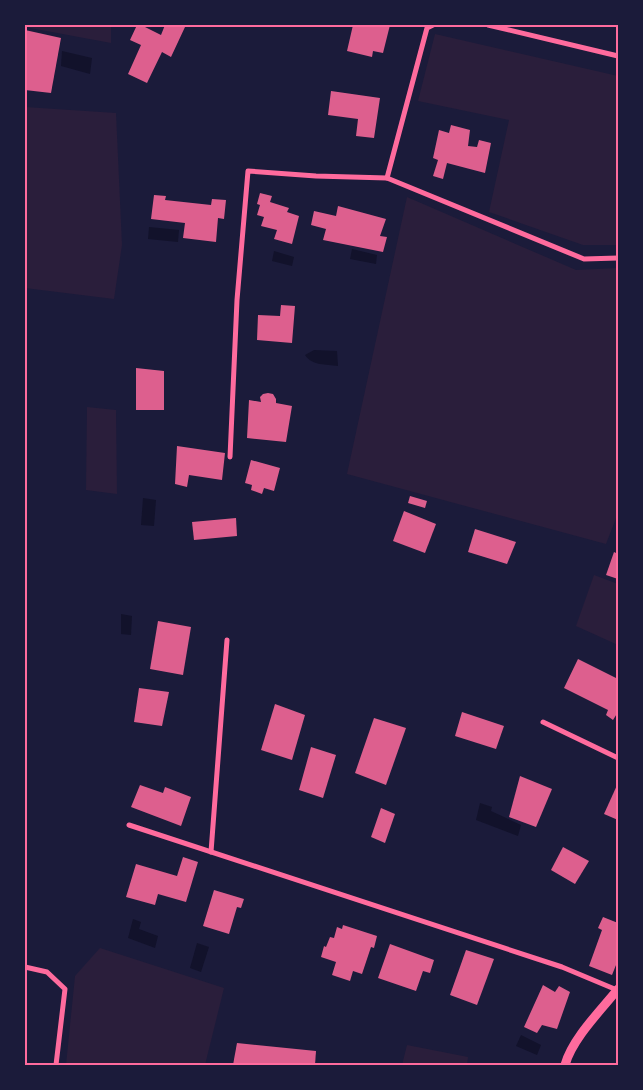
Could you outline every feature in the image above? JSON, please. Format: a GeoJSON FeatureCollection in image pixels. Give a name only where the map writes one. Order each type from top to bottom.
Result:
{"type":"FeatureCollection","features":[{"type":"Feature","properties":{"kind":"street"},"geometry":{"type":"LineString","coordinates":[[387,178],[427,28],[433,25]]}},
{"type":"Feature","properties":{"kind":"street"},"geometry":{"type":"LineString","coordinates":[[488,25],[618,56]]}},
{"type":"Feature","properties":{"kind":"street"},"geometry":{"type":"LineString","coordinates":[[230,457],[237,300],[248,170],[316,176],[387,178],[584,259],[618,258]]}},
{"type":"Feature","properties":{"kind":"street"},"geometry":{"type":"LineString","coordinates":[[211,852],[227,640]]}},
{"type":"Feature","properties":{"kind":"street"},"geometry":{"type":"LineString","coordinates":[[544,722],[618,758]]}},
{"type":"Feature","properties":{"kind":"street"},"geometry":{"type":"LineString","coordinates":[[129,825],[562,967],[618,990],[579,1038],[567,1057],[565,1065]]}},
{"type":"Feature","properties":{"kind":"street"},"geometry":{"type":"LineString","coordinates":[[25,967],[47,972],[65,989],[56,1065]]}},
{"type":"Feature","properties":{"kind":"shaded area"},"geometry":{"type":"Polygon","coordinates":[[[25,25],[111,25],[111,43],[25,27],[25,25]]]}},
{"type":"Feature","properties":{"kind":"shaded area"},"geometry":{"type":"Polygon","coordinates":[[[435,34],[618,76],[618,245],[583,245],[489,212],[509,120],[418,101],[435,34]]]}},
{"type":"Feature","properties":{"kind":"shaded area"},"geometry":{"type":"Polygon","coordinates":[[[62,51],[92,58],[90,74],[61,66],[62,51]]]}},
{"type":"Feature","properties":{"kind":"shaded area"},"geometry":{"type":"Polygon","coordinates":[[[25,107],[116,113],[122,245],[114,299],[25,288],[25,107]]]}},
{"type":"Feature","properties":{"kind":"shaded area"},"geometry":{"type":"Polygon","coordinates":[[[407,197],[576,270],[618,268],[618,513],[606,544],[347,474],[407,197]]]}},
{"type":"Feature","properties":{"kind":"shaded area"},"geometry":{"type":"Polygon","coordinates":[[[149,227],[179,230],[178,242],[148,239],[149,227]]]}},
{"type":"Feature","properties":{"kind":"shaded area"},"geometry":{"type":"Polygon","coordinates":[[[352,249],[377,255],[376,264],[350,259],[352,249]]]}},
{"type":"Feature","properties":{"kind":"shaded area"},"geometry":{"type":"Polygon","coordinates":[[[274,251],[294,257],[292,266],[272,261],[274,251]]]}},
{"type":"Feature","properties":{"kind":"shaded area"},"geometry":{"type":"Polygon","coordinates":[[[314,350],[337,351],[338,366],[320,364],[308,359],[305,355],[314,350]]]}},
{"type":"Feature","properties":{"kind":"shaded area"},"geometry":{"type":"Polygon","coordinates":[[[87,407],[116,410],[117,494],[86,490],[87,407]]]}},
{"type":"Feature","properties":{"kind":"shaded area"},"geometry":{"type":"Polygon","coordinates":[[[143,498],[156,500],[154,526],[141,525],[143,498]]]}},
{"type":"Feature","properties":{"kind":"shaded area"},"geometry":{"type":"Polygon","coordinates":[[[594,575],[618,584],[618,645],[576,626],[594,575]]]}},
{"type":"Feature","properties":{"kind":"shaded area"},"geometry":{"type":"Polygon","coordinates":[[[121,614],[132,616],[131,635],[121,634],[121,614]]]}},
{"type":"Feature","properties":{"kind":"shaded area"},"geometry":{"type":"Polygon","coordinates":[[[480,803],[492,807],[491,811],[521,825],[518,836],[476,820],[480,803]]]}},
{"type":"Feature","properties":{"kind":"shaded area"},"geometry":{"type":"Polygon","coordinates":[[[133,919],[141,922],[139,929],[158,936],[155,948],[128,938],[133,919]]]}},
{"type":"Feature","properties":{"kind":"shaded area"},"geometry":{"type":"Polygon","coordinates":[[[197,943],[209,947],[201,972],[190,968],[197,943]]]}},
{"type":"Feature","properties":{"kind":"shaded area"},"geometry":{"type":"Polygon","coordinates":[[[100,948],[224,988],[205,1065],[66,1065],[75,976],[100,948]]]}},
{"type":"Feature","properties":{"kind":"shaded area"},"geometry":{"type":"Polygon","coordinates":[[[521,1035],[541,1045],[537,1055],[516,1046],[521,1035]]]}},
{"type":"Feature","properties":{"kind":"shaded area"},"geometry":{"type":"Polygon","coordinates":[[[407,1045],[468,1057],[467,1065],[402,1065],[407,1045]]]}},
{"type":"Feature","properties":{"kind":"building"},"geometry":{"type":"Polygon","coordinates":[[[137,25],[141,25],[161,35],[165,25],[185,27],[171,57],[162,52],[147,83],[128,74],[141,45],[130,40],[137,25]]]}},
{"type":"Feature","properties":{"kind":"building"},"geometry":{"type":"Polygon","coordinates":[[[353,25],[390,25],[383,53],[373,51],[372,57],[347,51],[353,25]]]}},
{"type":"Feature","properties":{"kind":"building"},"geometry":{"type":"Polygon","coordinates":[[[25,30],[61,38],[51,93],[25,90],[25,30]]]}},
{"type":"Feature","properties":{"kind":"building"},"geometry":{"type":"Polygon","coordinates":[[[331,91],[380,98],[374,138],[356,136],[358,119],[328,115],[331,91]]]}},
{"type":"Feature","properties":{"kind":"building"},"geometry":{"type":"Polygon","coordinates":[[[451,125],[470,130],[468,146],[477,147],[479,140],[491,143],[485,173],[447,163],[443,179],[433,176],[438,160],[433,158],[439,130],[449,133],[451,125]]]}},
{"type":"Feature","properties":{"kind":"building"},"geometry":{"type":"Polygon","coordinates":[[[260,193],[272,196],[270,202],[289,208],[287,212],[299,216],[292,244],[274,239],[277,230],[261,226],[264,217],[257,215],[260,205],[257,204],[260,193]]]}},
{"type":"Feature","properties":{"kind":"building"},"geometry":{"type":"Polygon","coordinates":[[[154,195],[166,196],[165,200],[211,205],[212,199],[226,200],[224,219],[218,218],[216,242],[183,238],[185,223],[151,219],[154,195]]]}},
{"type":"Feature","properties":{"kind":"building"},"geometry":{"type":"Polygon","coordinates":[[[338,206],[386,219],[380,236],[387,237],[383,252],[323,240],[326,229],[311,225],[314,211],[336,216],[338,206]]]}},
{"type":"Feature","properties":{"kind":"building"},"geometry":{"type":"Polygon","coordinates":[[[281,305],[295,306],[292,343],[257,340],[258,315],[280,316],[281,305]]]}},
{"type":"Feature","properties":{"kind":"building"},"geometry":{"type":"Polygon","coordinates":[[[136,368],[164,371],[164,410],[136,410],[136,368]]]}},
{"type":"Feature","properties":{"kind":"building"},"geometry":{"type":"Polygon","coordinates":[[[268,393],[273,394],[276,403],[292,406],[286,442],[247,438],[249,400],[261,402],[260,397],[268,393]]]}},
{"type":"Feature","properties":{"kind":"building"},"geometry":{"type":"Polygon","coordinates":[[[177,446],[225,453],[222,480],[189,475],[187,487],[175,484],[177,446]]]}},
{"type":"Feature","properties":{"kind":"building"},"geometry":{"type":"Polygon","coordinates":[[[251,460],[280,468],[274,491],[264,488],[262,494],[251,490],[252,485],[245,483],[251,460]]]}},
{"type":"Feature","properties":{"kind":"building"},"geometry":{"type":"Polygon","coordinates":[[[410,496],[427,501],[425,508],[408,503],[410,496]]]}},
{"type":"Feature","properties":{"kind":"building"},"geometry":{"type":"Polygon","coordinates":[[[404,511],[436,524],[425,553],[393,541],[404,511]]]}},
{"type":"Feature","properties":{"kind":"building"},"geometry":{"type":"Polygon","coordinates":[[[236,518],[237,536],[194,540],[192,522],[236,518]]]}},
{"type":"Feature","properties":{"kind":"building"},"geometry":{"type":"Polygon","coordinates":[[[475,529],[516,542],[507,564],[468,552],[475,529]]]}},
{"type":"Feature","properties":{"kind":"building"},"geometry":{"type":"Polygon","coordinates":[[[614,552],[618,554],[618,579],[606,575],[614,552]]]}},
{"type":"Feature","properties":{"kind":"building"},"geometry":{"type":"Polygon","coordinates":[[[158,621],[191,627],[183,675],[150,669],[158,621]]]}},
{"type":"Feature","properties":{"kind":"building"},"geometry":{"type":"Polygon","coordinates":[[[578,659],[618,679],[618,712],[613,720],[606,715],[608,710],[564,688],[578,659]]]}},
{"type":"Feature","properties":{"kind":"building"},"geometry":{"type":"Polygon","coordinates":[[[139,688],[169,692],[162,726],[134,722],[139,688]]]}},
{"type":"Feature","properties":{"kind":"building"},"geometry":{"type":"Polygon","coordinates":[[[275,704],[305,715],[292,760],[261,750],[275,704]]]}},
{"type":"Feature","properties":{"kind":"building"},"geometry":{"type":"Polygon","coordinates":[[[462,712],[504,726],[496,749],[455,736],[462,712]]]}},
{"type":"Feature","properties":{"kind":"building"},"geometry":{"type":"Polygon","coordinates":[[[374,718],[406,728],[386,785],[355,773],[374,718]]]}},
{"type":"Feature","properties":{"kind":"building"},"geometry":{"type":"Polygon","coordinates":[[[311,747],[336,755],[323,798],[299,790],[311,747]]]}},
{"type":"Feature","properties":{"kind":"building"},"geometry":{"type":"Polygon","coordinates":[[[520,776],[552,789],[536,827],[509,817],[520,776]]]}},
{"type":"Feature","properties":{"kind":"building"},"geometry":{"type":"Polygon","coordinates":[[[618,783],[618,820],[604,814],[618,783]]]}},
{"type":"Feature","properties":{"kind":"building"},"geometry":{"type":"Polygon","coordinates":[[[140,785],[163,793],[165,787],[191,797],[181,826],[131,807],[140,785]]]}},
{"type":"Feature","properties":{"kind":"building"},"geometry":{"type":"Polygon","coordinates":[[[381,808],[395,814],[385,843],[371,837],[381,808]]]}},
{"type":"Feature","properties":{"kind":"building"},"geometry":{"type":"Polygon","coordinates":[[[563,847],[589,861],[575,884],[551,870],[563,847]]]}},
{"type":"Feature","properties":{"kind":"building"},"geometry":{"type":"Polygon","coordinates":[[[183,857],[198,862],[186,902],[158,894],[155,905],[126,897],[136,864],[177,876],[183,857]]]}},
{"type":"Feature","properties":{"kind":"building"},"geometry":{"type":"Polygon","coordinates":[[[214,890],[244,899],[241,908],[237,907],[229,934],[203,926],[214,890]]]}},
{"type":"Feature","properties":{"kind":"building"},"geometry":{"type":"Polygon","coordinates":[[[603,917],[618,923],[618,960],[612,975],[589,966],[602,930],[598,928],[603,917]]]}},
{"type":"Feature","properties":{"kind":"building"},"geometry":{"type":"Polygon","coordinates":[[[343,925],[377,936],[374,948],[371,947],[362,974],[353,971],[350,981],[332,975],[336,962],[321,957],[324,946],[326,947],[330,937],[334,938],[337,927],[342,929],[343,925]]]}},
{"type":"Feature","properties":{"kind":"building"},"geometry":{"type":"Polygon","coordinates":[[[390,944],[434,960],[430,973],[423,971],[416,991],[378,978],[390,944]]]}},
{"type":"Feature","properties":{"kind":"building"},"geometry":{"type":"Polygon","coordinates":[[[466,950],[494,959],[477,1005],[450,995],[466,950]]]}},
{"type":"Feature","properties":{"kind":"building"},"geometry":{"type":"Polygon","coordinates":[[[543,985],[555,992],[559,986],[570,992],[557,1029],[542,1025],[537,1033],[524,1027],[543,985]]]}},
{"type":"Feature","properties":{"kind":"building"},"geometry":{"type":"Polygon","coordinates":[[[237,1043],[316,1051],[315,1065],[233,1065],[237,1043]]]}}]}
